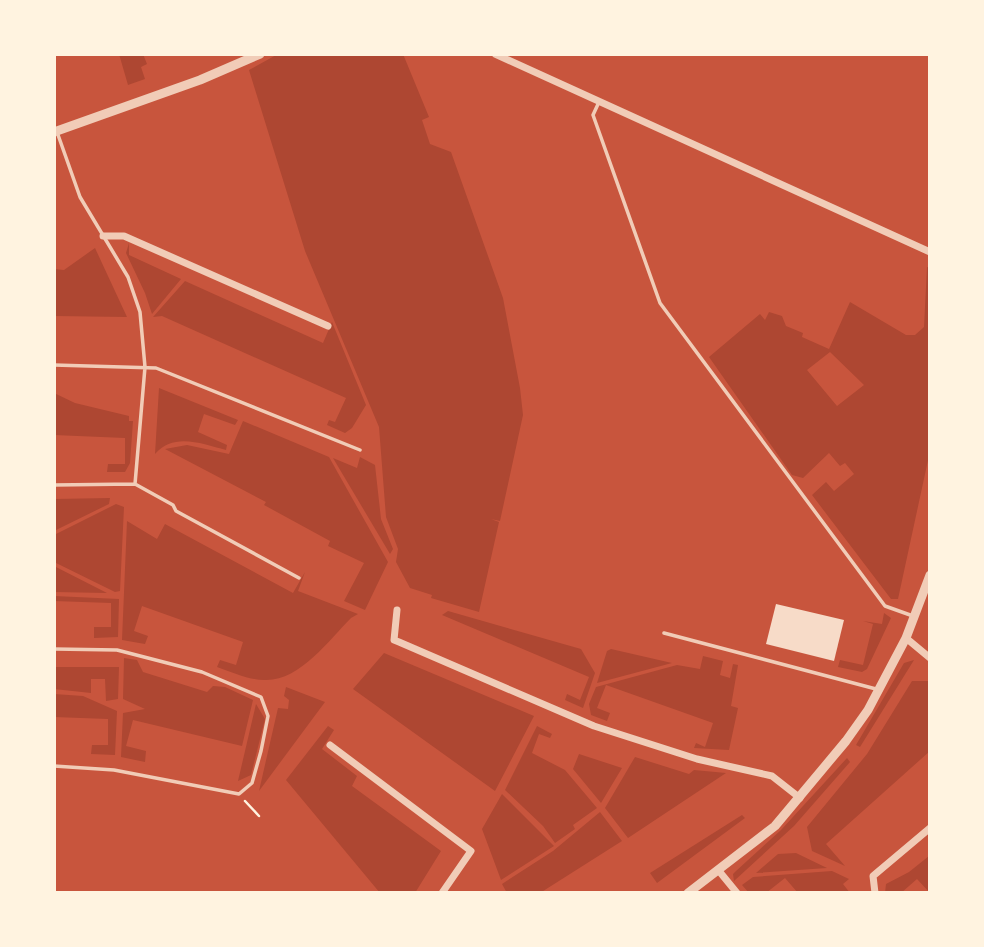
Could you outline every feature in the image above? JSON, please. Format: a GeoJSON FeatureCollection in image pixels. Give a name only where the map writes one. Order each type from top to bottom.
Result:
{"type":"FeatureCollection","features":[{"type":"Feature","properties":{"kind":"street"},"geometry":{"type":"LineString","coordinates":[[55,131],[200,80],[260,54]]}},
{"type":"Feature","properties":{"kind":"street"},"geometry":{"type":"LineString","coordinates":[[495,54],[930,252]]}},
{"type":"Feature","properties":{"kind":"street"},"geometry":{"type":"LineString","coordinates":[[103,236],[124,236],[328,326]]}},
{"type":"Feature","properties":{"kind":"street"},"geometry":{"type":"LineString","coordinates":[[688,893],[775,826],[846,741],[906,638],[930,575]]}},
{"type":"Feature","properties":{"kind":"street"},"geometry":{"type":"LineString","coordinates":[[397,610],[394,640],[594,726],[697,759],[772,776],[800,798]]}},
{"type":"Feature","properties":{"kind":"street"},"geometry":{"type":"LineString","coordinates":[[906,638],[930,658]]}},
{"type":"Feature","properties":{"kind":"street"},"geometry":{"type":"LineString","coordinates":[[330,745],[471,851],[442,893]]}},
{"type":"Feature","properties":{"kind":"street"},"geometry":{"type":"LineString","coordinates":[[875,893],[873,876],[930,828]]}},
{"type":"Feature","properties":{"kind":"street"},"geometry":{"type":"LineString","coordinates":[[719,871],[737,893]]}},
{"type":"Feature","properties":{"kind":"lane"},"geometry":{"type":"LineString","coordinates":[[599,102],[593,114],[660,303],[885,606],[913,616]]}},
{"type":"Feature","properties":{"kind":"lane"},"geometry":{"type":"LineString","coordinates":[[55,131],[80,197],[128,277],[142,325],[145,367],[135,484]]}},
{"type":"Feature","properties":{"kind":"lane"},"geometry":{"type":"LineString","coordinates":[[54,365],[156,368],[360,450]]}},
{"type":"Feature","properties":{"kind":"lane"},"geometry":{"type":"LineString","coordinates":[[54,485],[135,484],[173,505],[176,511],[299,578]]}},
{"type":"Feature","properties":{"kind":"lane"},"geometry":{"type":"LineString","coordinates":[[664,633],[878,689]]}},
{"type":"Feature","properties":{"kind":"lane"},"geometry":{"type":"LineString","coordinates":[[54,649],[117,650],[202,672],[261,697],[268,716],[252,783],[239,794],[114,769],[54,766]]}},
{"type":"Feature","properties":{"kind":"path"},"geometry":{"type":"LineString","coordinates":[[239,794],[258,816]]}},
{"type":"Feature","properties":{"kind":"shaded area"},"geometry":{"type":"Polygon","coordinates":[[[119,54],[143,54],[147,64],[141,67],[145,79],[128,85],[119,54]]]}},
{"type":"Feature","properties":{"kind":"shaded area"},"geometry":{"type":"Polygon","coordinates":[[[278,54],[403,54],[429,117],[422,120],[430,144],[451,152],[503,298],[523,415],[500,521],[491,519],[499,522],[479,612],[431,598],[432,595],[410,588],[396,562],[398,549],[386,517],[379,427],[305,251],[249,70],[278,54]]]}},
{"type":"Feature","properties":{"kind":"shaded area"},"geometry":{"type":"Polygon","coordinates":[[[129,243],[129,255],[181,279],[152,314],[126,253],[129,243]]]}},
{"type":"Feature","properties":{"kind":"shaded area"},"geometry":{"type":"Polygon","coordinates":[[[95,248],[127,317],[54,316],[54,269],[64,270],[95,248]]]}},
{"type":"Feature","properties":{"kind":"shaded area"},"geometry":{"type":"Polygon","coordinates":[[[927,267],[930,268],[930,451],[898,599],[891,599],[812,495],[826,482],[834,491],[854,474],[845,463],[840,466],[829,453],[803,478],[792,475],[709,357],[760,314],[765,320],[769,312],[782,316],[786,326],[803,333],[802,337],[829,349],[850,302],[906,335],[915,335],[924,327],[927,267]],[[830,352],[807,370],[837,406],[864,385],[830,352]]]}},
{"type":"Feature","properties":{"kind":"shaded area"},"geometry":{"type":"Polygon","coordinates":[[[185,281],[323,343],[332,322],[366,405],[352,428],[345,433],[327,425],[329,420],[335,422],[346,398],[162,316],[153,317],[185,281]]]}},
{"type":"Feature","properties":{"kind":"shaded area"},"geometry":{"type":"Polygon","coordinates":[[[159,388],[238,420],[235,425],[204,414],[198,432],[227,445],[226,450],[179,441],[163,447],[155,454],[159,388]]]}},
{"type":"Feature","properties":{"kind":"shaded area"},"geometry":{"type":"Polygon","coordinates":[[[54,393],[75,403],[129,416],[129,421],[133,421],[130,463],[125,472],[107,472],[108,464],[125,464],[125,438],[54,435],[54,393]]]}},
{"type":"Feature","properties":{"kind":"shaded area"},"geometry":{"type":"Polygon","coordinates":[[[243,421],[329,457],[388,562],[365,610],[344,601],[364,563],[328,546],[330,541],[264,505],[266,502],[165,449],[187,445],[229,454],[243,421]]]}},
{"type":"Feature","properties":{"kind":"shaded area"},"geometry":{"type":"Polygon","coordinates":[[[360,457],[375,465],[381,519],[393,549],[390,554],[333,458],[357,468],[360,457]]]}},
{"type":"Feature","properties":{"kind":"shaded area"},"geometry":{"type":"Polygon","coordinates":[[[110,498],[109,504],[54,531],[54,499],[110,498]]]}},
{"type":"Feature","properties":{"kind":"shaded area"},"geometry":{"type":"Polygon","coordinates":[[[116,504],[124,507],[120,591],[115,592],[54,562],[54,535],[116,504]]]}},
{"type":"Feature","properties":{"kind":"shaded area"},"geometry":{"type":"Polygon","coordinates":[[[127,521],[157,539],[165,524],[293,593],[305,572],[298,591],[358,614],[301,667],[277,679],[252,679],[217,667],[220,660],[236,665],[243,642],[142,606],[134,631],[148,636],[145,644],[122,640],[127,521]]]}},
{"type":"Feature","properties":{"kind":"shaded area"},"geometry":{"type":"Polygon","coordinates":[[[54,566],[107,593],[54,592],[54,566]]]}},
{"type":"Feature","properties":{"kind":"shaded area"},"geometry":{"type":"Polygon","coordinates":[[[54,596],[119,599],[118,637],[94,638],[94,627],[111,627],[111,603],[54,601],[54,596]]]}},
{"type":"Feature","properties":{"kind":"shaded area"},"geometry":{"type":"Polygon","coordinates":[[[448,611],[581,649],[595,673],[583,708],[565,700],[567,694],[580,700],[589,677],[442,615],[448,611]]]}},
{"type":"Feature","properties":{"kind":"shaded area"},"geometry":{"type":"Polygon","coordinates":[[[884,613],[891,618],[867,669],[862,672],[838,667],[840,660],[863,665],[873,624],[863,621],[882,624],[884,613]]]}},
{"type":"Feature","properties":{"kind":"shaded area"},"geometry":{"type":"Polygon","coordinates":[[[611,649],[672,663],[597,683],[607,651],[611,649]]]}},
{"type":"Feature","properties":{"kind":"shaded area"},"geometry":{"type":"Polygon","coordinates":[[[384,653],[534,716],[495,791],[353,689],[384,653]]]}},
{"type":"Feature","properties":{"kind":"shaded area"},"geometry":{"type":"Polygon","coordinates":[[[703,656],[723,661],[720,675],[730,678],[733,664],[738,665],[731,706],[738,708],[729,750],[694,748],[696,743],[705,747],[713,723],[606,685],[597,708],[610,713],[607,721],[591,715],[589,704],[596,687],[677,665],[700,669],[703,656]]]}},
{"type":"Feature","properties":{"kind":"shaded area"},"geometry":{"type":"Polygon","coordinates":[[[124,658],[137,660],[143,672],[207,692],[213,686],[225,687],[253,700],[242,746],[133,720],[126,746],[146,751],[145,762],[121,757],[123,713],[145,709],[123,699],[124,658]]]}},
{"type":"Feature","properties":{"kind":"shaded area"},"geometry":{"type":"Polygon","coordinates":[[[914,660],[860,747],[856,745],[904,663],[914,660]]]}},
{"type":"Feature","properties":{"kind":"shaded area"},"geometry":{"type":"Polygon","coordinates":[[[54,667],[119,667],[118,699],[106,701],[105,679],[91,679],[91,693],[54,689],[54,667]]]}},
{"type":"Feature","properties":{"kind":"shaded area"},"geometry":{"type":"Polygon","coordinates":[[[912,681],[930,681],[930,751],[826,844],[845,866],[812,851],[807,827],[867,754],[912,681]]]}},
{"type":"Feature","properties":{"kind":"shaded area"},"geometry":{"type":"Polygon","coordinates":[[[286,687],[325,702],[259,791],[278,708],[288,709],[289,700],[284,696],[286,687]]]}},
{"type":"Feature","properties":{"kind":"shaded area"},"geometry":{"type":"Polygon","coordinates":[[[54,694],[83,696],[117,711],[115,755],[91,754],[92,745],[108,745],[108,719],[54,717],[54,694]]]}},
{"type":"Feature","properties":{"kind":"shaded area"},"geometry":{"type":"Polygon","coordinates":[[[256,704],[265,719],[251,775],[238,781],[256,704]]]}},
{"type":"Feature","properties":{"kind":"shaded area"},"geometry":{"type":"Polygon","coordinates":[[[328,726],[334,730],[322,749],[357,776],[352,786],[441,851],[415,893],[380,893],[286,780],[328,726]]]}},
{"type":"Feature","properties":{"kind":"shaded area"},"geometry":{"type":"Polygon","coordinates":[[[537,726],[552,734],[550,738],[539,734],[532,753],[565,770],[597,808],[573,825],[575,829],[555,843],[543,826],[505,790],[537,726]]]}},
{"type":"Feature","properties":{"kind":"shaded area"},"geometry":{"type":"Polygon","coordinates":[[[579,754],[622,768],[601,803],[573,769],[579,754]]]}},
{"type":"Feature","properties":{"kind":"shaded area"},"geometry":{"type":"Polygon","coordinates":[[[635,757],[689,774],[694,770],[726,773],[628,838],[605,808],[635,757]]]}},
{"type":"Feature","properties":{"kind":"shaded area"},"geometry":{"type":"Polygon","coordinates":[[[847,758],[850,762],[794,826],[734,881],[733,874],[781,830],[847,758]]]}},
{"type":"Feature","properties":{"kind":"shaded area"},"geometry":{"type":"Polygon","coordinates":[[[502,794],[554,846],[501,880],[482,829],[502,794]]]}},
{"type":"Feature","properties":{"kind":"shaded area"},"geometry":{"type":"Polygon","coordinates":[[[600,812],[622,841],[540,893],[507,893],[502,884],[553,851],[600,812]]]}},
{"type":"Feature","properties":{"kind":"shaded area"},"geometry":{"type":"Polygon","coordinates":[[[742,815],[745,818],[657,883],[650,873],[742,815]]]}},
{"type":"Feature","properties":{"kind":"shaded area"},"geometry":{"type":"Polygon","coordinates":[[[796,853],[827,868],[756,873],[778,854],[796,853]]]}},
{"type":"Feature","properties":{"kind":"shaded area"},"geometry":{"type":"Polygon","coordinates":[[[929,856],[930,893],[917,879],[901,893],[885,893],[886,884],[909,872],[929,856]]]}},
{"type":"Feature","properties":{"kind":"shaded area"},"geometry":{"type":"Polygon","coordinates":[[[832,871],[849,879],[843,884],[850,893],[798,893],[785,878],[766,893],[749,893],[742,885],[753,877],[832,871]]]}},
{"type":"Feature","properties":{"kind":"building"},"geometry":{"type":"Polygon","coordinates":[[[776,604],[844,620],[834,661],[766,644],[776,604]]]}}]}
